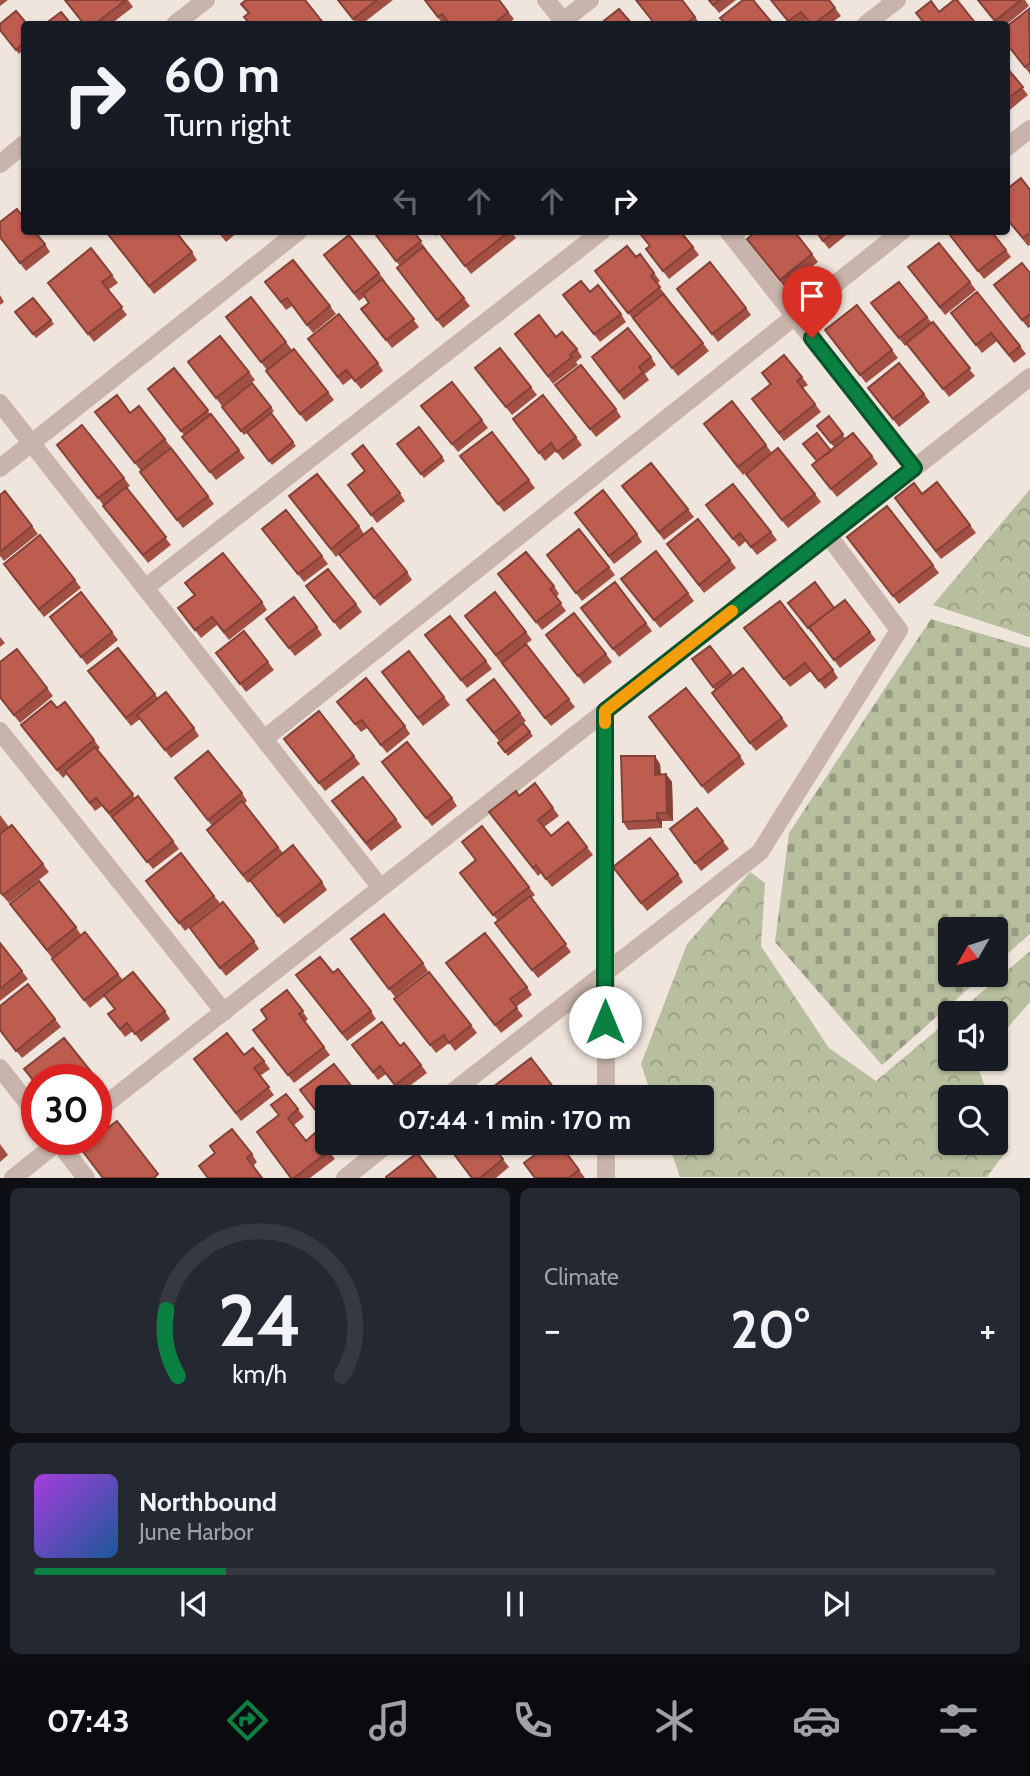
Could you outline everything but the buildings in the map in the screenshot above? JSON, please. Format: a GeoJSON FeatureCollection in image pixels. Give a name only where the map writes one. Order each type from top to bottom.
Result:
{"type":"FeatureCollection","features":[{"type":"Feature","properties":{"kind":"street"},"geometry":{"type":"LineString","coordinates":[[179,21],[206,0]]}},
{"type":"Feature","properties":{"kind":"street"},"geometry":{"type":"LineString","coordinates":[[546,0],[562,21]]}},
{"type":"Feature","properties":{"kind":"street"},"geometry":{"type":"LineString","coordinates":[[565,21],[590,0]]}},
{"type":"Feature","properties":{"kind":"street"},"geometry":{"type":"LineString","coordinates":[[870,21],[897,0]]}},
{"type":"Feature","properties":{"kind":"street"},"geometry":{"type":"LineString","coordinates":[[1010,145],[1030,129]]}},
{"type":"Feature","properties":{"kind":"street"},"geometry":{"type":"LineString","coordinates":[[0,164],[21,146]]}},
{"type":"Feature","properties":{"kind":"street"},"geometry":{"type":"LineString","coordinates":[[0,468],[294,235]]}},
{"type":"Feature","properties":{"kind":"street"},"geometry":{"type":"LineString","coordinates":[[145,589],[597,235]]}},
{"type":"Feature","properties":{"kind":"street"},"geometry":{"type":"LineString","coordinates":[[731,235],[914,468]]}},
{"type":"Feature","properties":{"kind":"street"},"geometry":{"type":"LineString","coordinates":[[264,739],[897,235]]}},
{"type":"Feature","properties":{"kind":"street"},"geometry":{"type":"LineString","coordinates":[[112,1100],[1030,377]]}},
{"type":"Feature","properties":{"kind":"street"},"geometry":{"type":"LineString","coordinates":[[0,403],[381,888]]}},
{"type":"Feature","properties":{"kind":"street"},"geometry":{"type":"LineString","coordinates":[[461,1085],[760,852],[899,631],[828,536]]}},
{"type":"Feature","properties":{"kind":"street"},"geometry":{"type":"LineString","coordinates":[[605,711],[606,1085]]}},
{"type":"Feature","properties":{"kind":"street"},"geometry":{"type":"LineString","coordinates":[[0,731],[224,1012]]}},
{"type":"Feature","properties":{"kind":"street"},"geometry":{"type":"LineString","coordinates":[[0,1068],[21,1095]]}},
{"type":"Feature","properties":{"kind":"street"},"geometry":{"type":"LineString","coordinates":[[13,1178],[41,1155]]}},
{"type":"Feature","properties":{"kind":"street"},"geometry":{"type":"LineString","coordinates":[[70,1155],[86,1178]]}},
{"type":"Feature","properties":{"kind":"street"},"geometry":{"type":"LineString","coordinates":[[345,1178],[374,1155]]}},
{"type":"Feature","properties":{"kind":"street"},"geometry":{"type":"LineString","coordinates":[[606,1155],[606,1178]]}},
{"type":"Feature","properties":{"kind":"green space"},"geometry":{"type":"Polygon","coordinates":[[[1030,489],[1030,637],[933,605],[1030,489]]]}},
{"type":"Feature","properties":{"kind":"green space"},"geometry":{"type":"Polygon","coordinates":[[[931,619],[1030,648],[1030,934],[1008,953],[1008,917],[938,917],[938,987],[970,987],[955,1001],[938,1001],[938,1016],[882,1065],[775,942],[789,833],[931,619]]]}},
{"type":"Feature","properties":{"kind":"green space"},"geometry":{"type":"Polygon","coordinates":[[[750,872],[765,883],[761,946],[829,1048],[876,1081],[938,1029],[938,1071],[979,1071],[984,1085],[938,1085],[938,1155],[1003,1155],[987,1177],[680,1177],[672,1155],[714,1155],[714,1085],[648,1085],[641,1064],[687,944],[750,872]]]}},
{"type":"Feature","properties":{"kind":"green space"},"geometry":{"type":"Polygon","coordinates":[[[1030,951],[1030,1002],[1008,1027],[1008,1001],[971,1001],[988,987],[1008,987],[1008,970],[1030,951]]]}},
{"type":"Feature","properties":{"kind":"slow traffic"},"geometry":{"type":"LineString","coordinates":[[605,723],[605,711],[732,611]]}},
{"type":"Feature","properties":{"kind":"route"},"geometry":{"type":"LineString","coordinates":[[605,1022],[605,711],[914,468],[812,338]]}}]}
